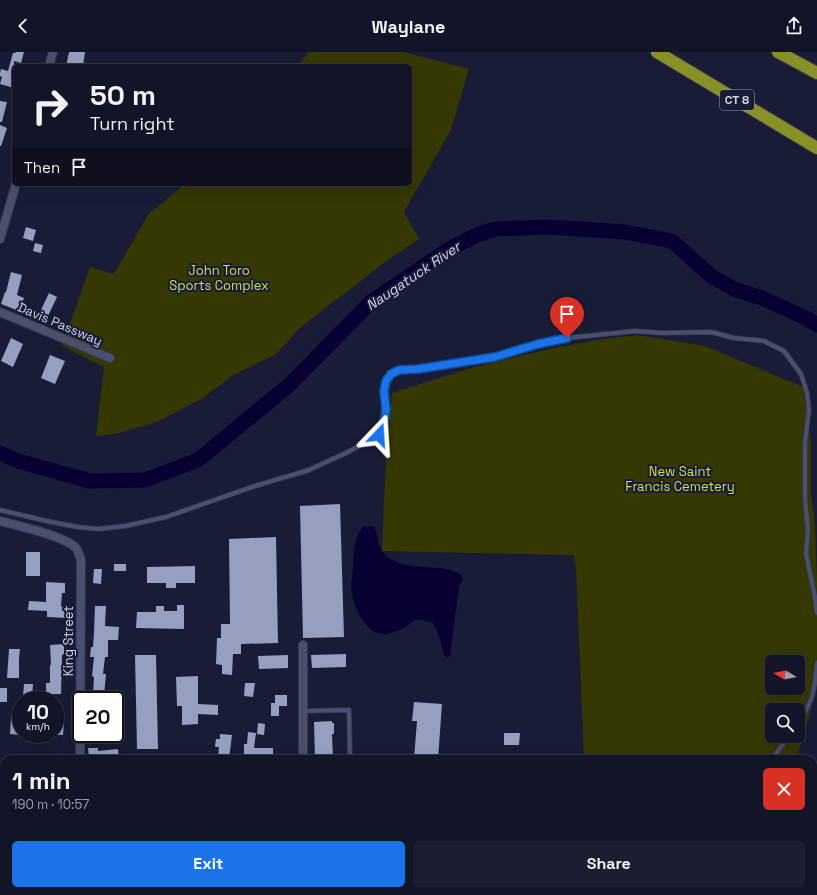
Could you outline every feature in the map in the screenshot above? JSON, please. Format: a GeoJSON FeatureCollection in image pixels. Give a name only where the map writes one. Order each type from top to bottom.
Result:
{"type":"FeatureCollection","features":[{"type":"Feature","properties":{"kind":"highway","name":"CT 8"},"geometry":{"type":"LineString","coordinates":[[657,52],[817,148]]}},
{"type":"Feature","properties":{"kind":"highway"},"geometry":{"type":"LineString","coordinates":[[778,52],[817,73]]}},
{"type":"Feature","properties":{"kind":"street"},"geometry":{"type":"LineString","coordinates":[[50,64],[53,52]]}},
{"type":"Feature","properties":{"kind":"street"},"geometry":{"type":"LineString","coordinates":[[0,239],[15,186]]}},
{"type":"Feature","properties":{"kind":"street","name":"Davis Passway"},"geometry":{"type":"LineString","coordinates":[[0,312],[110,358]]}},
{"type":"Feature","properties":{"kind":"street","name":"King Street"},"geometry":{"type":"LineString","coordinates":[[0,521],[62,539],[76,548],[81,559],[80,755]]}},
{"type":"Feature","properties":{"kind":"street"},"geometry":{"type":"LineString","coordinates":[[303,644],[303,755]]}},
{"type":"Feature","properties":{"kind":"lane"},"geometry":{"type":"LineString","coordinates":[[0,510],[58,524],[98,529],[125,526],[166,517],[252,487],[309,470],[348,452],[379,435],[384,424],[386,409],[384,391],[386,381],[391,374],[399,370],[418,369],[488,358],[538,344],[573,337],[635,332],[711,332],[734,338],[764,341],[784,351],[801,374],[807,393],[809,410],[805,442],[805,498],[808,531],[806,554],[817,613]]}},
{"type":"Feature","properties":{"kind":"lane"},"geometry":{"type":"LineString","coordinates":[[805,714],[816,686],[817,663]]}},
{"type":"Feature","properties":{"kind":"lane"},"geometry":{"type":"LineString","coordinates":[[303,712],[349,710],[350,755]]}},
{"type":"Feature","properties":{"kind":"lane"},"geometry":{"type":"LineString","coordinates":[[775,755],[784,743]]}},
{"type":"Feature","properties":{"kind":"green space","name":"John Toro Sports Complex"},"geometry":{"type":"Polygon","coordinates":[[[309,52],[403,52],[469,69],[451,130],[404,212],[419,239],[389,259],[301,327],[275,355],[233,375],[203,398],[157,422],[115,434],[96,436],[104,367],[62,346],[90,267],[114,274],[148,215],[183,186],[412,186],[412,64],[299,64],[309,52]]]}},
{"type":"Feature","properties":{"kind":"green space","name":"New Saint Francis Cemetery"},"geometry":{"type":"Polygon","coordinates":[[[638,335],[705,346],[803,387],[811,441],[811,495],[815,525],[817,581],[817,668],[810,714],[805,730],[805,703],[765,703],[765,743],[801,743],[797,755],[584,755],[576,569],[574,555],[382,551],[385,476],[392,393],[467,369],[549,349],[603,339],[638,335]]]}},
{"type":"Feature","properties":{"kind":"shaded area"},"geometry":{"type":"Polygon","coordinates":[[[365,526],[374,527],[382,552],[386,556],[401,564],[445,569],[461,575],[463,579],[459,586],[450,655],[447,658],[444,655],[439,635],[433,623],[415,620],[395,632],[380,634],[368,627],[363,621],[353,599],[351,586],[355,544],[361,529],[365,526]]]}},
{"type":"Feature","properties":{"kind":"building"},"geometry":{"type":"Polygon","coordinates":[[[24,52],[21,63],[14,61],[14,64],[12,64],[12,87],[0,84],[2,77],[0,76],[0,73],[1,69],[8,71],[13,53],[24,52]]]}},
{"type":"Feature","properties":{"kind":"building"},"geometry":{"type":"Polygon","coordinates":[[[69,52],[85,52],[83,64],[66,64],[69,52]]]}},
{"type":"Feature","properties":{"kind":"building"},"geometry":{"type":"Polygon","coordinates":[[[0,101],[7,102],[2,122],[0,122],[0,101]]]}},
{"type":"Feature","properties":{"kind":"building"},"geometry":{"type":"Polygon","coordinates":[[[0,125],[7,128],[1,146],[0,146],[0,125]]]}},
{"type":"Feature","properties":{"kind":"building"},"geometry":{"type":"Polygon","coordinates":[[[26,227],[36,230],[33,241],[23,238],[26,227]]]}},
{"type":"Feature","properties":{"kind":"building"},"geometry":{"type":"Polygon","coordinates":[[[35,243],[43,245],[41,253],[33,251],[35,243]]]}},
{"type":"Feature","properties":{"kind":"building"},"geometry":{"type":"Polygon","coordinates":[[[11,272],[22,275],[17,295],[24,298],[19,311],[1,304],[11,272]]]}},
{"type":"Feature","properties":{"kind":"building"},"geometry":{"type":"Polygon","coordinates":[[[49,293],[57,297],[48,316],[40,312],[49,293]]]}},
{"type":"Feature","properties":{"kind":"building"},"geometry":{"type":"Polygon","coordinates":[[[11,338],[23,344],[13,367],[1,361],[11,338]]]}},
{"type":"Feature","properties":{"kind":"building"},"geometry":{"type":"Polygon","coordinates":[[[50,355],[65,361],[55,384],[41,378],[50,355]]]}},
{"type":"Feature","properties":{"kind":"building"},"geometry":{"type":"Polygon","coordinates":[[[340,504],[344,637],[303,638],[300,506],[340,504]]]}},
{"type":"Feature","properties":{"kind":"building"},"geometry":{"type":"Polygon","coordinates":[[[276,537],[278,643],[241,644],[241,654],[233,654],[232,675],[222,674],[222,665],[216,664],[217,638],[221,638],[221,624],[230,624],[229,539],[276,537]]]}},
{"type":"Feature","properties":{"kind":"building"},"geometry":{"type":"Polygon","coordinates":[[[26,552],[40,552],[40,576],[26,576],[26,552]]]}},
{"type":"Feature","properties":{"kind":"building"},"geometry":{"type":"Polygon","coordinates":[[[114,564],[126,564],[126,571],[114,571],[114,564]]]}},
{"type":"Feature","properties":{"kind":"building"},"geometry":{"type":"Polygon","coordinates":[[[195,566],[195,583],[176,583],[176,588],[166,588],[166,583],[147,583],[147,567],[195,566]]]}},
{"type":"Feature","properties":{"kind":"building"},"geometry":{"type":"Polygon","coordinates":[[[94,569],[102,569],[101,584],[93,583],[94,569]]]}},
{"type":"Feature","properties":{"kind":"building"},"geometry":{"type":"Polygon","coordinates":[[[46,582],[65,583],[65,593],[62,593],[61,606],[66,607],[66,618],[47,617],[47,611],[28,610],[29,601],[46,602],[46,582]]]}},
{"type":"Feature","properties":{"kind":"building"},"geometry":{"type":"Polygon","coordinates":[[[177,605],[184,605],[184,629],[136,628],[137,612],[156,612],[156,606],[164,606],[164,611],[177,611],[177,605]]]}},
{"type":"Feature","properties":{"kind":"building"},"geometry":{"type":"Polygon","coordinates":[[[95,606],[106,606],[105,626],[119,627],[118,640],[108,640],[108,657],[105,657],[103,674],[106,674],[104,691],[93,691],[94,677],[92,676],[94,657],[90,657],[91,647],[93,647],[95,606]]]}},
{"type":"Feature","properties":{"kind":"building"},"geometry":{"type":"Polygon","coordinates":[[[64,644],[64,654],[62,655],[61,691],[46,691],[46,683],[50,683],[50,645],[64,644]]]}},
{"type":"Feature","properties":{"kind":"building"},"geometry":{"type":"Polygon","coordinates":[[[9,649],[20,649],[19,678],[7,678],[9,649]]]}},
{"type":"Feature","properties":{"kind":"building"},"geometry":{"type":"Polygon","coordinates":[[[346,654],[346,667],[312,668],[311,655],[346,654]]]}},
{"type":"Feature","properties":{"kind":"building"},"geometry":{"type":"Polygon","coordinates":[[[135,655],[156,655],[158,749],[137,749],[135,655]]]}},
{"type":"Feature","properties":{"kind":"building"},"geometry":{"type":"Polygon","coordinates":[[[288,655],[288,668],[259,669],[258,656],[288,655]]]}},
{"type":"Feature","properties":{"kind":"building"},"geometry":{"type":"Polygon","coordinates":[[[198,676],[198,704],[218,705],[218,715],[198,714],[198,724],[182,725],[182,706],[177,706],[176,677],[198,676]]]}},
{"type":"Feature","properties":{"kind":"building"},"geometry":{"type":"Polygon","coordinates":[[[245,683],[255,683],[253,697],[244,696],[245,683]]]}},
{"type":"Feature","properties":{"kind":"building"},"geometry":{"type":"Polygon","coordinates":[[[24,684],[33,684],[32,691],[23,691],[24,684]]]}},
{"type":"Feature","properties":{"kind":"building"},"geometry":{"type":"Polygon","coordinates":[[[0,688],[7,688],[7,702],[0,702],[0,688]]]}},
{"type":"Feature","properties":{"kind":"building"},"geometry":{"type":"Polygon","coordinates":[[[275,695],[287,695],[287,706],[279,706],[279,716],[271,716],[271,703],[275,703],[275,695]]]}},
{"type":"Feature","properties":{"kind":"building"},"geometry":{"type":"Polygon","coordinates":[[[414,702],[442,704],[438,755],[414,755],[417,721],[412,721],[414,702]]]}},
{"type":"Feature","properties":{"kind":"building"},"geometry":{"type":"Polygon","coordinates":[[[11,717],[12,734],[10,734],[11,717]]]}},
{"type":"Feature","properties":{"kind":"building"},"geometry":{"type":"Polygon","coordinates":[[[332,721],[332,723],[334,723],[334,734],[332,734],[333,755],[315,755],[314,722],[332,721]]]}},
{"type":"Feature","properties":{"kind":"building"},"geometry":{"type":"Polygon","coordinates":[[[258,723],[265,724],[264,735],[257,734],[258,723]]]}},
{"type":"Feature","properties":{"kind":"building"},"geometry":{"type":"Polygon","coordinates":[[[248,732],[256,733],[254,748],[273,748],[273,755],[244,755],[244,744],[247,744],[248,732]]]}},
{"type":"Feature","properties":{"kind":"building"},"geometry":{"type":"Polygon","coordinates":[[[504,733],[520,733],[519,745],[504,745],[504,733]]]}},
{"type":"Feature","properties":{"kind":"building"},"geometry":{"type":"Polygon","coordinates":[[[220,734],[232,735],[230,755],[218,755],[219,747],[215,747],[216,739],[220,739],[220,734]]]}},
{"type":"Feature","properties":{"kind":"building"},"geometry":{"type":"Polygon","coordinates":[[[88,748],[98,748],[98,751],[118,749],[119,755],[89,755],[88,748]]]}},
{"type":"Feature","properties":{"kind":"waterway","name":"Naugatuck River"},"geometry":{"type":"LineString","coordinates":[[0,453],[18,461],[90,481],[145,480],[198,460],[288,386],[371,302],[449,249],[479,234],[496,229],[548,227],[625,232],[672,241],[711,276],[734,289],[762,298],[808,319],[817,325]]}},
{"type":"Feature","properties":{"kind":"route"},"geometry":{"type":"LineString","coordinates":[[379,435],[384,424],[386,409],[384,391],[386,381],[391,374],[399,370],[418,369],[495,357],[538,344],[567,338]]}}]}
